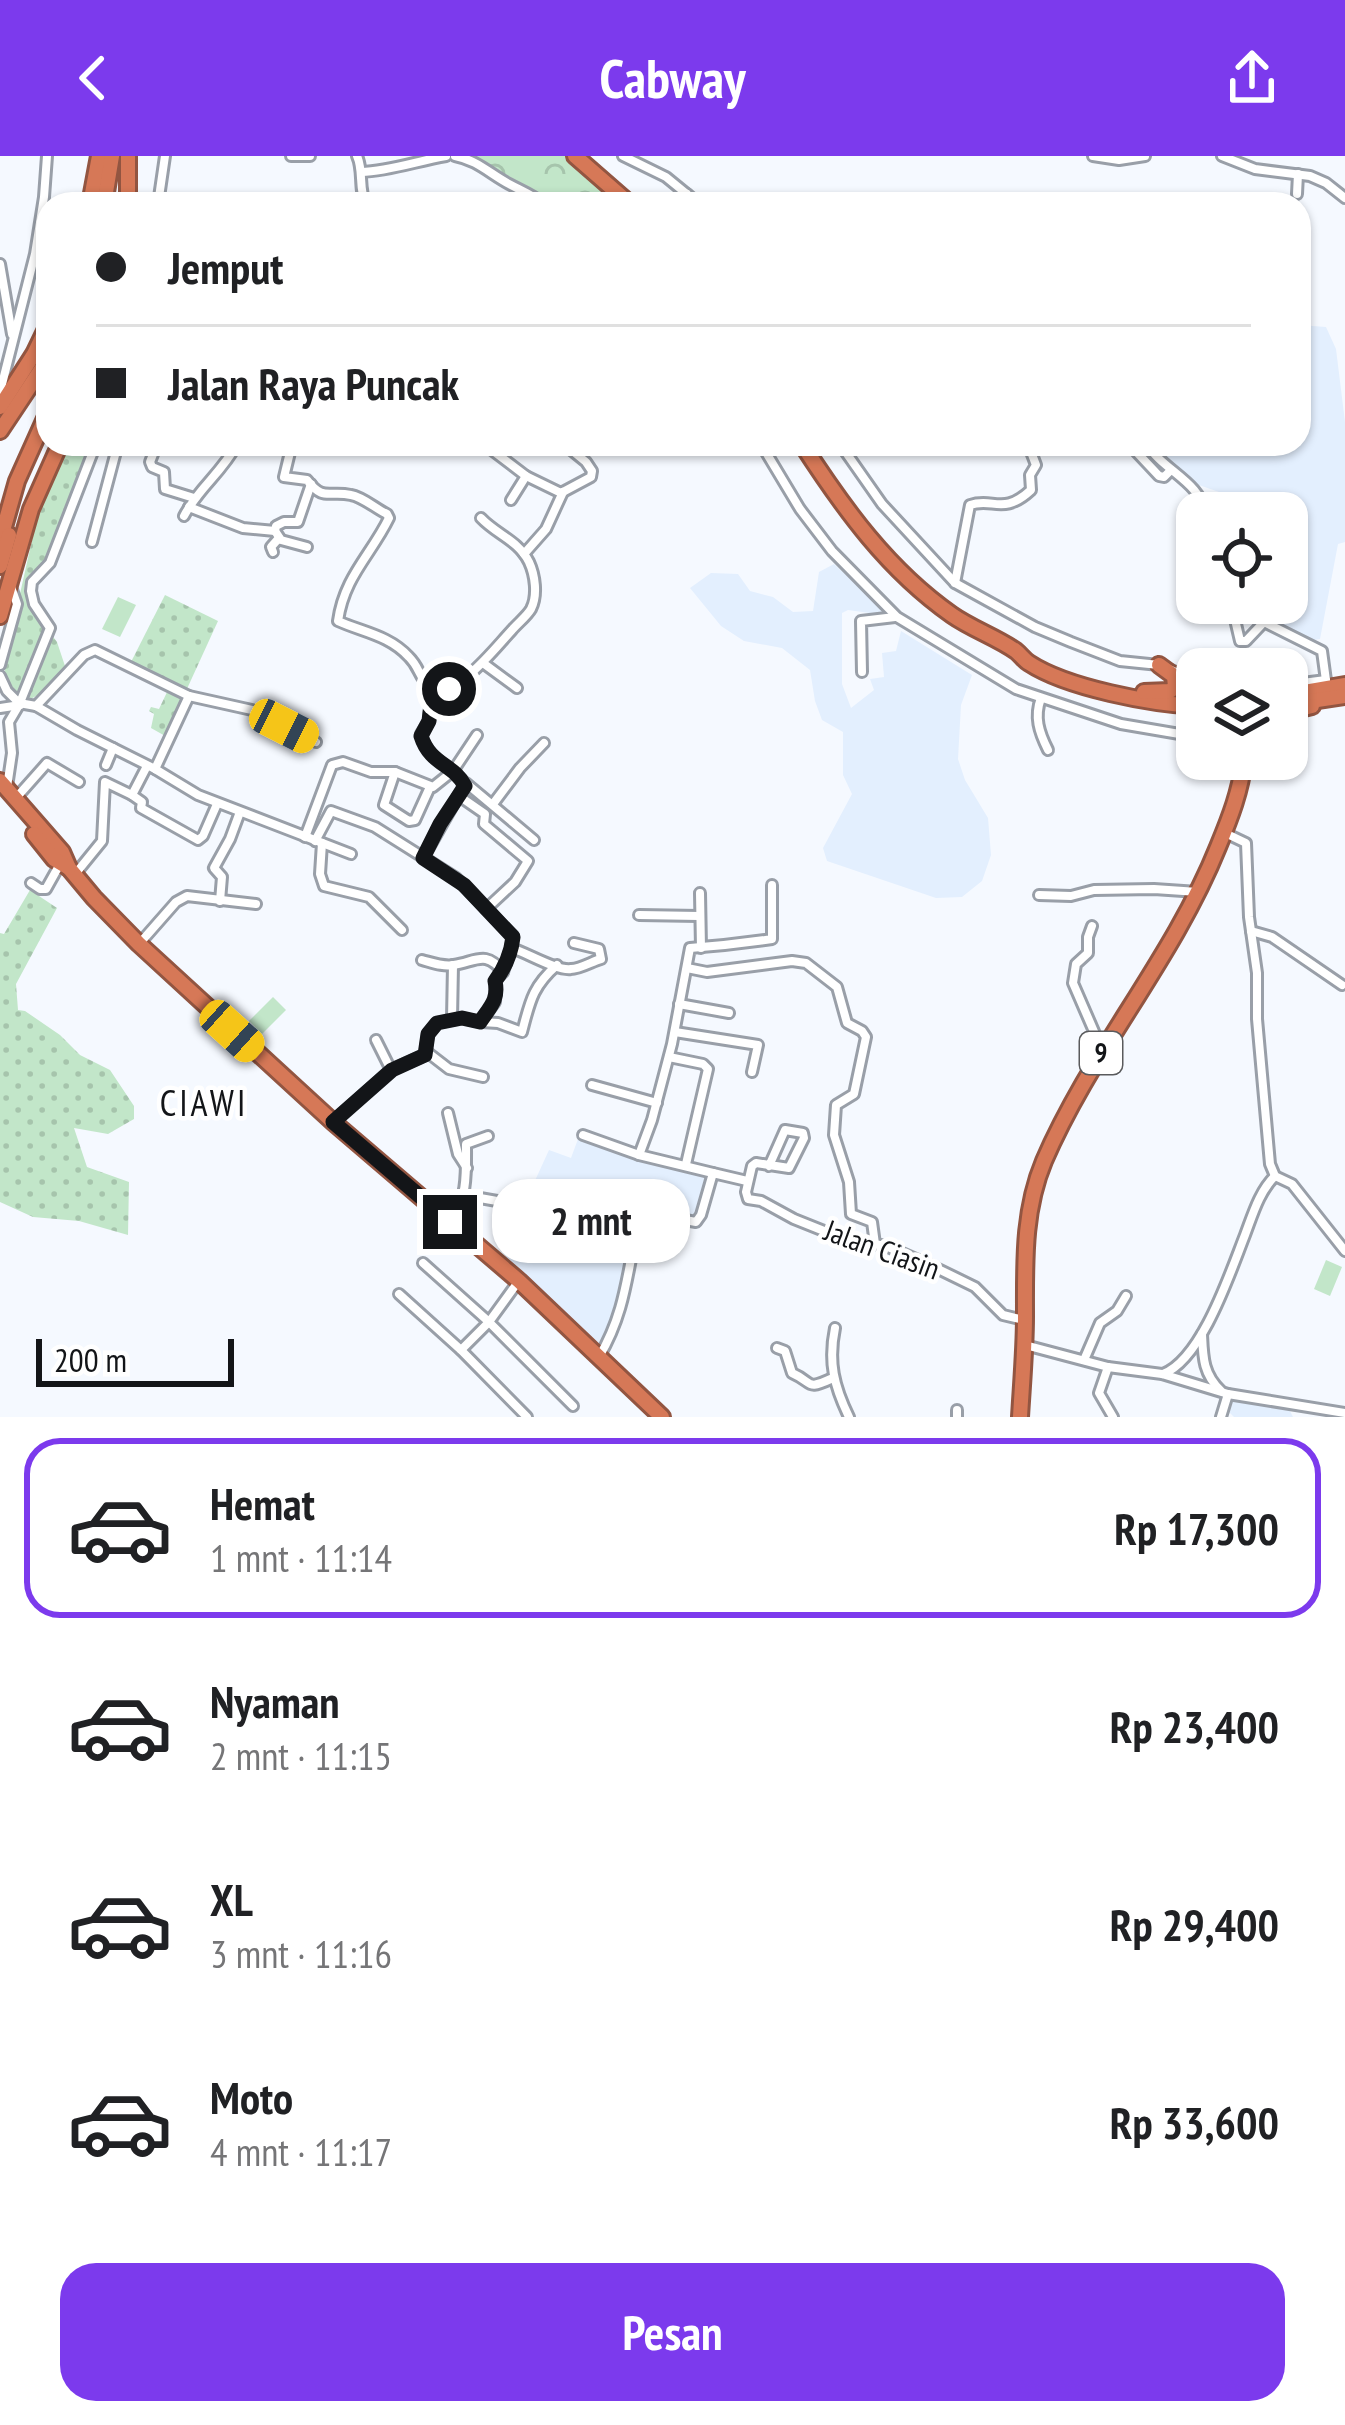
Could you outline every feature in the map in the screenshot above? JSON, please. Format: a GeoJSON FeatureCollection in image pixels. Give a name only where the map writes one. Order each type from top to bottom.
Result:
{"type":"FeatureCollection","features":[{"type":"Feature","properties":{"kind":"highway"},"geometry":{"type":"LineString","coordinates":[[92,192],[99,156]]}},
{"type":"Feature","properties":{"kind":"highway"},"geometry":{"type":"LineString","coordinates":[[106,192],[112,156]]}},
{"type":"Feature","properties":{"kind":"highway"},"geometry":{"type":"LineString","coordinates":[[128,156],[128,192]]}},
{"type":"Feature","properties":{"kind":"highway"},"geometry":{"type":"LineString","coordinates":[[575,156],[616,192]]}},
{"type":"Feature","properties":{"kind":"highway"},"geometry":{"type":"LineString","coordinates":[[0,406],[36,350]]}},
{"type":"Feature","properties":{"kind":"highway"},"geometry":{"type":"LineString","coordinates":[[0,431],[36,377]]}},
{"type":"Feature","properties":{"kind":"highway"},"geometry":{"type":"LineString","coordinates":[[0,541],[18,479],[36,439]]}},
{"type":"Feature","properties":{"kind":"highway"},"geometry":{"type":"LineString","coordinates":[[0,616],[31,509],[54,456]]}},
{"type":"Feature","properties":{"kind":"highway"},"geometry":{"type":"LineString","coordinates":[[810,456],[852,519],[950,614],[1041,669],[1103,691],[1176,705]]}},
{"type":"Feature","properties":{"kind":"highway"},"geometry":{"type":"LineString","coordinates":[[18,479],[24,489],[39,486]]}},
{"type":"Feature","properties":{"kind":"highway"},"geometry":{"type":"LineString","coordinates":[[0,566],[18,504],[28,501],[31,509]]}},
{"type":"Feature","properties":{"kind":"highway"},"geometry":{"type":"LineString","coordinates":[[1018,652],[1087,678],[1176,695]]}},
{"type":"Feature","properties":{"kind":"highway"},"geometry":{"type":"LineString","coordinates":[[1144,692],[1175,687],[1174,676],[1160,665]]}},
{"type":"Feature","properties":{"kind":"highway"},"geometry":{"type":"LineString","coordinates":[[1308,705],[1323,703],[1333,690],[1345,685]]}},
{"type":"Feature","properties":{"kind":"highway","name":"9"},"geometry":{"type":"LineString","coordinates":[[1020,1417],[1024,1248],[1038,1177],[1102,1051],[1200,892],[1232,815],[1240,780]]}},
{"type":"Feature","properties":{"kind":"highway"},"geometry":{"type":"LineString","coordinates":[[5,791],[139,944],[333,1122],[519,1281],[662,1417]]}},
{"type":"Feature","properties":{"kind":"street"},"geometry":{"type":"LineString","coordinates":[[45,192],[47,156]]}},
{"type":"Feature","properties":{"kind":"street"},"geometry":{"type":"LineString","coordinates":[[160,192],[165,156]]}},
{"type":"Feature","properties":{"kind":"street"},"geometry":{"type":"LineString","coordinates":[[291,156],[310,156]]}},
{"type":"Feature","properties":{"kind":"street"},"geometry":{"type":"LineString","coordinates":[[357,156],[362,192]]}},
{"type":"Feature","properties":{"kind":"street"},"geometry":{"type":"LineString","coordinates":[[361,172],[451,156],[466,158],[529,192]]}},
{"type":"Feature","properties":{"kind":"street"},"geometry":{"type":"LineString","coordinates":[[623,156],[685,192]]}},
{"type":"Feature","properties":{"kind":"street"},"geometry":{"type":"LineString","coordinates":[[1093,156],[1124,160],[1144,156]]}},
{"type":"Feature","properties":{"kind":"street"},"geometry":{"type":"LineString","coordinates":[[1222,156],[1256,169],[1320,180],[1345,198]]}},
{"type":"Feature","properties":{"kind":"street"},"geometry":{"type":"LineString","coordinates":[[1297,192],[1298,174]]}},
{"type":"Feature","properties":{"kind":"street"},"geometry":{"type":"LineString","coordinates":[[0,392],[36,248]]}},
{"type":"Feature","properties":{"kind":"street"},"geometry":{"type":"LineString","coordinates":[[0,264],[13,338]]}},
{"type":"Feature","properties":{"kind":"street"},"geometry":{"type":"LineString","coordinates":[[5,791],[12,753],[8,725],[50,628],[34,604],[32,582],[49,566],[92,456]]}},
{"type":"Feature","properties":{"kind":"street"},"geometry":{"type":"LineString","coordinates":[[92,542],[114,456]]}},
{"type":"Feature","properties":{"kind":"street"},"geometry":{"type":"LineString","coordinates":[[152,456],[152,467],[164,472],[164,488],[189,507],[307,547]]}},
{"type":"Feature","properties":{"kind":"street"},"geometry":{"type":"LineString","coordinates":[[189,507],[230,456]]}},
{"type":"Feature","properties":{"kind":"street"},"geometry":{"type":"LineString","coordinates":[[289,456],[284,477],[302,478],[316,492],[352,494],[387,514],[387,524],[354,571],[338,620],[371,631],[415,663],[419,678],[431,687],[429,721],[421,734],[433,758],[454,770],[533,840]]}},
{"type":"Feature","properties":{"kind":"street"},"geometry":{"type":"LineString","coordinates":[[500,456],[526,476],[563,492],[591,477],[592,471],[579,456]]}},
{"type":"Feature","properties":{"kind":"street"},"geometry":{"type":"LineString","coordinates":[[767,456],[832,550],[897,617],[1016,689],[1121,724],[1176,733]]}},
{"type":"Feature","properties":{"kind":"street"},"geometry":{"type":"LineString","coordinates":[[848,456],[882,504],[955,583],[1079,646],[1120,661],[1160,665],[1176,672]]}},
{"type":"Feature","properties":{"kind":"street"},"geometry":{"type":"LineString","coordinates":[[955,583],[970,505],[1002,506],[1030,492],[1036,465],[1033,456]]}},
{"type":"Feature","properties":{"kind":"street"},"geometry":{"type":"LineString","coordinates":[[1140,456],[1160,477],[1171,470]]}},
{"type":"Feature","properties":{"kind":"street"},"geometry":{"type":"LineString","coordinates":[[1155,456],[1197,492]]}},
{"type":"Feature","properties":{"kind":"street"},"geometry":{"type":"LineString","coordinates":[[511,500],[526,476]]}},
{"type":"Feature","properties":{"kind":"street"},"geometry":{"type":"LineString","coordinates":[[273,552],[276,526],[298,522],[311,484]]}},
{"type":"Feature","properties":{"kind":"street"},"geometry":{"type":"LineString","coordinates":[[524,554],[546,529],[563,492]]}},
{"type":"Feature","properties":{"kind":"street"},"geometry":{"type":"LineString","coordinates":[[432,695],[449,689],[483,663],[532,606],[534,577],[524,554],[481,518]]}},
{"type":"Feature","properties":{"kind":"street"},"geometry":{"type":"LineString","coordinates":[[0,665],[17,607],[9,583]]}},
{"type":"Feature","properties":{"kind":"street"},"geometry":{"type":"LineString","coordinates":[[862,672],[861,620],[897,617]]}},
{"type":"Feature","properties":{"kind":"street"},"geometry":{"type":"LineString","coordinates":[[1236,624],[1239,641],[1246,641],[1260,624]]}},
{"type":"Feature","properties":{"kind":"street"},"geometry":{"type":"LineString","coordinates":[[1269,624],[1322,651],[1333,690]]}},
{"type":"Feature","properties":{"kind":"street"},"geometry":{"type":"LineString","coordinates":[[36,706],[93,650],[189,696],[252,710],[316,742]]}},
{"type":"Feature","properties":{"kind":"street"},"geometry":{"type":"LineString","coordinates":[[483,663],[517,688]]}},
{"type":"Feature","properties":{"kind":"street"},"geometry":{"type":"LineString","coordinates":[[0,676],[7,692],[20,704]]}},
{"type":"Feature","properties":{"kind":"street"},"geometry":{"type":"LineString","coordinates":[[133,795],[189,696]]}},
{"type":"Feature","properties":{"kind":"street"},"geometry":{"type":"LineString","coordinates":[[1041,698],[1038,727],[1048,750]]}},
{"type":"Feature","properties":{"kind":"street"},"geometry":{"type":"LineString","coordinates":[[0,708],[36,706],[217,804],[351,854]]}},
{"type":"Feature","properties":{"kind":"street"},"geometry":{"type":"LineString","coordinates":[[395,772],[384,805],[415,820],[430,788],[454,770],[477,735]]}},
{"type":"Feature","properties":{"kind":"street"},"geometry":{"type":"LineString","coordinates":[[493,803],[544,743]]}},
{"type":"Feature","properties":{"kind":"street"},"geometry":{"type":"LineString","coordinates":[[106,765],[113,748]]}},
{"type":"Feature","properties":{"kind":"street"},"geometry":{"type":"LineString","coordinates":[[5,791],[47,763],[79,782]]}},
{"type":"Feature","properties":{"kind":"street"},"geometry":{"type":"LineString","coordinates":[[402,930],[369,897],[324,886],[314,840],[329,768],[335,763],[395,772],[430,788]]}},
{"type":"Feature","properties":{"kind":"street"},"geometry":{"type":"LineString","coordinates":[[31,883],[46,889],[102,841],[105,782],[133,795],[142,802],[141,808],[198,840],[217,804]]}},
{"type":"Feature","properties":{"kind":"street"},"geometry":{"type":"LineString","coordinates":[[423,858],[465,782]]}},
{"type":"Feature","properties":{"kind":"street"},"geometry":{"type":"LineString","coordinates":[[459,796],[485,814],[484,824],[528,861],[515,883],[486,909]]}},
{"type":"Feature","properties":{"kind":"street"},"geometry":{"type":"LineString","coordinates":[[314,840],[331,811],[375,827],[456,878],[513,937],[503,972],[495,981],[495,1001],[480,1022]]}},
{"type":"Feature","properties":{"kind":"street"},"geometry":{"type":"LineString","coordinates":[[220,901],[222,877],[214,868],[240,812]]}},
{"type":"Feature","properties":{"kind":"street"},"geometry":{"type":"LineString","coordinates":[[1224,833],[1246,843],[1270,1164],[1276,1176],[1292,1184],[1345,1251]]}},
{"type":"Feature","properties":{"kind":"street"},"geometry":{"type":"LineString","coordinates":[[639,1154],[669,1057],[691,947],[772,939],[772,885]]}},
{"type":"Feature","properties":{"kind":"street"},"geometry":{"type":"LineString","coordinates":[[1039,895],[1066,897],[1094,890],[1200,892]]}},
{"type":"Feature","properties":{"kind":"street"},"geometry":{"type":"LineString","coordinates":[[700,893],[701,948]]}},
{"type":"Feature","properties":{"kind":"street"},"geometry":{"type":"LineString","coordinates":[[139,944],[179,899],[191,896],[256,904]]}},
{"type":"Feature","properties":{"kind":"street"},"geometry":{"type":"LineString","coordinates":[[639,915],[699,916]]}},
{"type":"Feature","properties":{"kind":"street"},"geometry":{"type":"LineString","coordinates":[[1092,926],[1088,952],[1076,964],[1073,983],[1102,1051]]}},
{"type":"Feature","properties":{"kind":"street"},"geometry":{"type":"LineString","coordinates":[[1251,932],[1272,937],[1342,985]]}},
{"type":"Feature","properties":{"kind":"street"},"geometry":{"type":"LineString","coordinates":[[512,948],[570,970],[602,958],[599,949],[574,943]]}},
{"type":"Feature","properties":{"kind":"street"},"geometry":{"type":"LineString","coordinates":[[422,960],[453,965],[485,958],[503,972]]}},
{"type":"Feature","properties":{"kind":"street"},"geometry":{"type":"LineString","coordinates":[[687,968],[716,972],[800,961],[836,987],[844,1018],[866,1037],[854,1094],[836,1105],[834,1136],[850,1182],[850,1210],[874,1225],[875,1244]]}},
{"type":"Feature","properties":{"kind":"street"},"geometry":{"type":"LineString","coordinates":[[452,1019],[453,965]]}},
{"type":"Feature","properties":{"kind":"street"},"geometry":{"type":"LineString","coordinates":[[427,1052],[431,1028],[452,1019],[498,1023],[522,1032],[533,992],[557,965]]}},
{"type":"Feature","properties":{"kind":"street"},"geometry":{"type":"LineString","coordinates":[[679,1004],[729,1013]]}},
{"type":"Feature","properties":{"kind":"street"},"geometry":{"type":"LineString","coordinates":[[675,1032],[758,1045],[752,1072]]}},
{"type":"Feature","properties":{"kind":"street"},"geometry":{"type":"LineString","coordinates":[[376,1040],[392,1070]]}},
{"type":"Feature","properties":{"kind":"street"},"geometry":{"type":"LineString","coordinates":[[333,1122],[392,1070],[427,1052]]}},
{"type":"Feature","properties":{"kind":"street"},"geometry":{"type":"LineString","coordinates":[[427,1052],[454,1071],[483,1077]]}},
{"type":"Feature","properties":{"kind":"street"},"geometry":{"type":"LineString","coordinates":[[669,1057],[708,1069],[686,1164]]}},
{"type":"Feature","properties":{"kind":"street"},"geometry":{"type":"LineString","coordinates":[[592,1085],[657,1103]]}},
{"type":"Feature","properties":{"kind":"street"},"geometry":{"type":"LineString","coordinates":[[448,1113],[458,1154],[468,1170]]}},
{"type":"Feature","properties":{"kind":"street"},"geometry":{"type":"LineString","coordinates":[[583,1135],[747,1181],[753,1164],[769,1166],[791,1167],[805,1136],[785,1130],[769,1166]]}},
{"type":"Feature","properties":{"kind":"street"},"geometry":{"type":"LineString","coordinates":[[450,1222],[463,1195],[466,1144],[488,1136]]}},
{"type":"Feature","properties":{"kind":"street"},"geometry":{"type":"LineString","coordinates":[[599,1357],[624,1301],[641,1212],[696,1222],[713,1172]]}},
{"type":"Feature","properties":{"kind":"street"},"geometry":{"type":"LineString","coordinates":[[1162,1374],[1178,1365],[1202,1332],[1259,1198],[1276,1176]]}},
{"type":"Feature","properties":{"kind":"street","name":"Jalan Ciasin"},"geometry":{"type":"LineString","coordinates":[[747,1181],[748,1199],[844,1239],[890,1248],[970,1285],[1003,1316],[1025,1320]]}},
{"type":"Feature","properties":{"kind":"street"},"geometry":{"type":"LineString","coordinates":[[463,1195],[497,1201]]}},
{"type":"Feature","properties":{"kind":"street"},"geometry":{"type":"LineString","coordinates":[[423,1263],[573,1406]]}},
{"type":"Feature","properties":{"kind":"street"},"geometry":{"type":"LineString","coordinates":[[461,1351],[519,1281]]}},
{"type":"Feature","properties":{"kind":"street"},"geometry":{"type":"LineString","coordinates":[[399,1294],[527,1417]]}},
{"type":"Feature","properties":{"kind":"street"},"geometry":{"type":"LineString","coordinates":[[1084,1360],[1100,1323],[1118,1312],[1126,1297]]}},
{"type":"Feature","properties":{"kind":"street"},"geometry":{"type":"LineString","coordinates":[[835,1328],[833,1378],[849,1417]]}},
{"type":"Feature","properties":{"kind":"street"},"geometry":{"type":"LineString","coordinates":[[1202,1332],[1207,1373],[1226,1394]]}},
{"type":"Feature","properties":{"kind":"street"},"geometry":{"type":"LineString","coordinates":[[1024,1345],[1108,1367],[1162,1374],[1226,1394],[1345,1413]]}},
{"type":"Feature","properties":{"kind":"street"},"geometry":{"type":"LineString","coordinates":[[777,1348],[785,1351],[791,1373],[810,1386],[833,1378]]}},
{"type":"Feature","properties":{"kind":"street"},"geometry":{"type":"LineString","coordinates":[[1108,1367],[1099,1393],[1113,1417]]}},
{"type":"Feature","properties":{"kind":"street"},"geometry":{"type":"LineString","coordinates":[[1221,1417],[1226,1394]]}},
{"type":"Feature","properties":{"kind":"street"},"geometry":{"type":"LineString","coordinates":[[1301,1407],[1310,1417]]}},
{"type":"Feature","properties":{"kind":"shaded area"},"geometry":{"type":"Polygon","coordinates":[[[1311,326],[1326,327],[1336,349],[1345,422],[1345,542],[1338,544],[1320,639],[1301,642],[1267,624],[1308,624],[1308,492],[1219,492],[1196,484],[1167,462],[1167,456],[1311,456],[1311,326]]]}},
{"type":"Feature","properties":{"kind":"shaded area"},"geometry":{"type":"Polygon","coordinates":[[[834,564],[891,616],[842,613],[842,684],[851,708],[874,690],[870,679],[884,677],[882,653],[896,651],[901,631],[972,675],[961,705],[958,759],[988,818],[991,855],[982,881],[962,897],[936,898],[827,861],[823,848],[852,794],[843,775],[843,732],[822,720],[810,670],[782,648],[744,641],[721,626],[690,588],[711,573],[738,574],[750,591],[773,597],[793,612],[813,611],[819,572],[834,564]]]}},
{"type":"Feature","properties":{"kind":"shaded area"},"geometry":{"type":"Polygon","coordinates":[[[578,1139],[708,1176],[698,1219],[639,1213],[620,1304],[602,1347],[504,1258],[541,1190],[533,1185],[549,1150],[571,1158],[578,1139]]]}},
{"type":"Feature","properties":{"kind":"shaded area"},"geometry":{"type":"Polygon","coordinates":[[[1231,1399],[1289,1409],[1293,1417],[1234,1417],[1228,1411],[1231,1399]]]}},
{"type":"Feature","properties":{"kind":"green space"},"geometry":{"type":"Polygon","coordinates":[[[455,156],[575,156],[616,192],[522,192],[455,156]]]}},
{"type":"Feature","properties":{"kind":"green space"},"geometry":{"type":"Polygon","coordinates":[[[65,456],[88,456],[44,566],[28,581],[32,605],[47,631],[17,699],[7,690],[4,665],[37,518],[65,456]]]}},
{"type":"Feature","properties":{"kind":"green space"},"geometry":{"type":"Polygon","coordinates":[[[165,595],[218,621],[186,691],[131,662],[165,595]]]}},
{"type":"Feature","properties":{"kind":"green space"},"geometry":{"type":"Polygon","coordinates":[[[118,597],[136,605],[120,637],[102,629],[118,597]]]}},
{"type":"Feature","properties":{"kind":"green space"},"geometry":{"type":"Polygon","coordinates":[[[51,634],[66,669],[41,693],[21,702],[51,634]]]}},
{"type":"Feature","properties":{"kind":"green space"},"geometry":{"type":"Polygon","coordinates":[[[168,690],[184,700],[167,737],[151,728],[154,714],[149,711],[159,709],[168,690]]]}},
{"type":"Feature","properties":{"kind":"green space"},"geometry":{"type":"Polygon","coordinates":[[[30,890],[57,908],[16,984],[18,1010],[60,1035],[80,1055],[110,1070],[134,1106],[134,1119],[108,1134],[74,1128],[87,1167],[129,1182],[128,1235],[79,1221],[33,1217],[0,1202],[0,933],[4,934],[30,890]]]}},
{"type":"Feature","properties":{"kind":"green space"},"geometry":{"type":"Polygon","coordinates":[[[273,997],[286,1010],[262,1034],[249,1021],[273,997]]]}},
{"type":"Feature","properties":{"kind":"green space"},"geometry":{"type":"Polygon","coordinates":[[[1326,1260],[1342,1267],[1330,1296],[1314,1289],[1326,1260]]]}},
{"type":"Feature","properties":{"kind":"district","name":"CIAWI"},"geometry":{"type":"Point","coordinates":[204,1103]}},
{"type":"Feature","properties":{"kind":"route"},"geometry":{"type":"LineString","coordinates":[[449,689],[432,695],[429,721],[421,736],[428,753],[454,770],[465,786],[423,858],[472,891],[513,937],[512,948],[495,981],[495,1001],[480,1022],[462,1018],[437,1023],[428,1034],[425,1055],[392,1070],[333,1122],[450,1222]]}}]}
